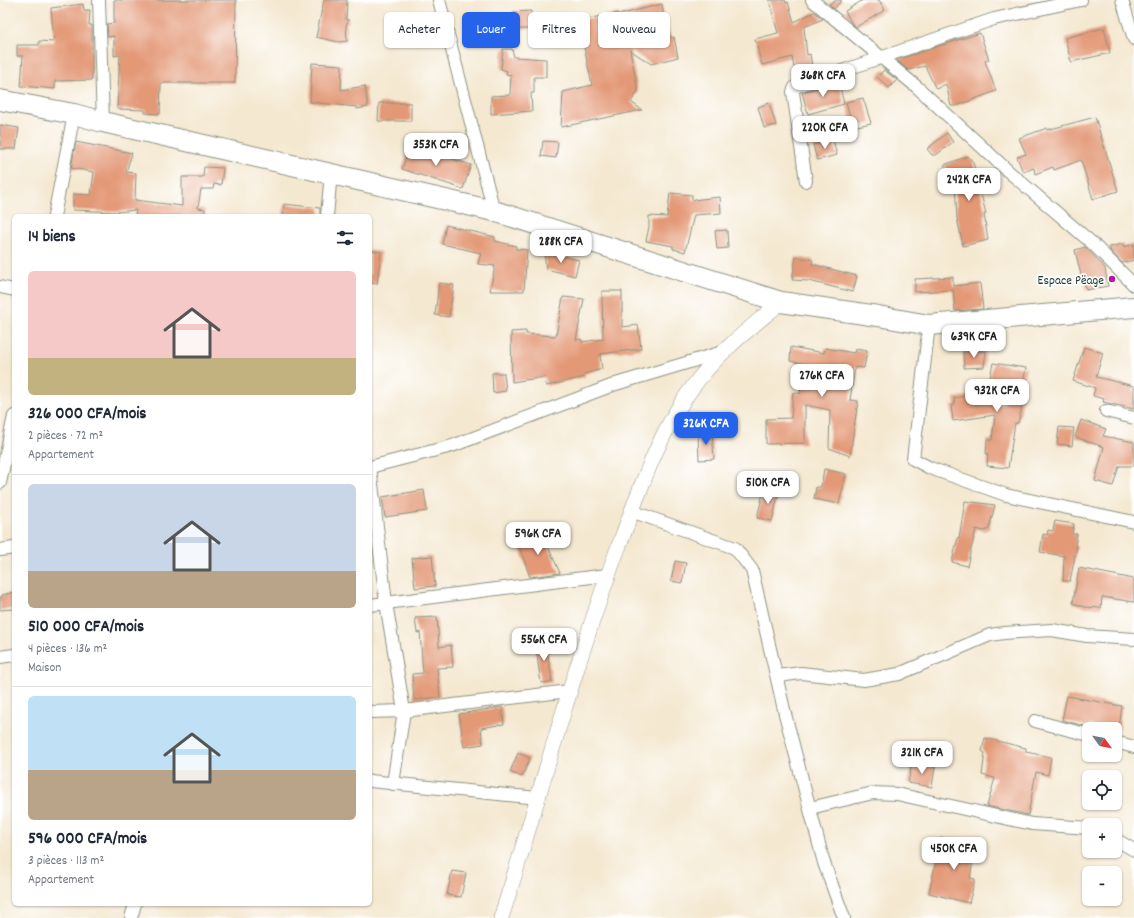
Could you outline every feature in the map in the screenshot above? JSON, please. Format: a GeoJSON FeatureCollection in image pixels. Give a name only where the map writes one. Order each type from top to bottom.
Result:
{"type":"FeatureCollection","features":[{"type":"Feature","properties":{"kind":"highway"},"geometry":{"type":"LineString","coordinates":[[0,100],[74,114],[103,122],[494,211],[781,302],[928,325],[1134,307]]}},
{"type":"Feature","properties":{"kind":"street"},"geometry":{"type":"LineString","coordinates":[[100,0],[103,122]]}},
{"type":"Feature","properties":{"kind":"street"},"geometry":{"type":"LineString","coordinates":[[439,0],[494,211]]}},
{"type":"Feature","properties":{"kind":"street"},"geometry":{"type":"LineString","coordinates":[[812,0],[917,87],[1008,171],[1092,243],[1134,285]]}},
{"type":"Feature","properties":{"kind":"street"},"geometry":{"type":"LineString","coordinates":[[806,181],[793,89],[994,19],[1081,0]]}},
{"type":"Feature","properties":{"kind":"street"},"geometry":{"type":"LineString","coordinates":[[1122,0],[1134,39]]}},
{"type":"Feature","properties":{"kind":"street"},"geometry":{"type":"LineString","coordinates":[[54,214],[74,114]]}},
{"type":"Feature","properties":{"kind":"street"},"geometry":{"type":"LineString","coordinates":[[327,214],[331,173]]}},
{"type":"Feature","properties":{"kind":"street"},"geometry":{"type":"LineString","coordinates":[[0,287],[12,290]]}},
{"type":"Feature","properties":{"kind":"street"},"geometry":{"type":"LineString","coordinates":[[501,918],[569,691],[607,575],[660,442],[678,408],[698,379],[723,352],[781,302]]}},
{"type":"Feature","properties":{"kind":"street"},"geometry":{"type":"LineString","coordinates":[[928,325],[913,459],[930,468],[1006,495],[1134,522]]}},
{"type":"Feature","properties":{"kind":"street"},"geometry":{"type":"LineString","coordinates":[[372,466],[452,446],[616,384],[723,352]]}},
{"type":"Feature","properties":{"kind":"street"},"geometry":{"type":"LineString","coordinates":[[1106,411],[1134,418]]}},
{"type":"Feature","properties":{"kind":"street"},"geometry":{"type":"LineString","coordinates":[[0,483],[12,426]]}},
{"type":"Feature","properties":{"kind":"street"},"geometry":{"type":"LineString","coordinates":[[372,484],[386,603],[404,711],[393,784]]}},
{"type":"Feature","properties":{"kind":"street"},"geometry":{"type":"LineString","coordinates":[[632,511],[735,548],[752,570],[778,676],[785,714],[824,863],[844,918]]}},
{"type":"Feature","properties":{"kind":"street"},"geometry":{"type":"LineString","coordinates":[[0,550],[12,548]]}},
{"type":"Feature","properties":{"kind":"street"},"geometry":{"type":"LineString","coordinates":[[372,604],[607,575]]}},
{"type":"Feature","properties":{"kind":"street"},"geometry":{"type":"LineString","coordinates":[[778,676],[801,673],[864,680],[899,674],[990,635],[1004,633],[1052,630],[1087,636],[1134,639]]}},
{"type":"Feature","properties":{"kind":"street"},"geometry":{"type":"LineString","coordinates":[[0,657],[12,655]]}},
{"type":"Feature","properties":{"kind":"street"},"geometry":{"type":"LineString","coordinates":[[372,712],[404,711],[569,691]]}},
{"type":"Feature","properties":{"kind":"street"},"geometry":{"type":"LineString","coordinates":[[1035,721],[1082,733]]}},
{"type":"Feature","properties":{"kind":"street"},"geometry":{"type":"LineString","coordinates":[[1122,744],[1134,747]]}},
{"type":"Feature","properties":{"kind":"street"},"geometry":{"type":"LineString","coordinates":[[372,781],[538,798]]}},
{"type":"Feature","properties":{"kind":"street"},"geometry":{"type":"LineString","coordinates":[[810,808],[873,793],[897,794],[1032,824],[1082,828]]}},
{"type":"Feature","properties":{"kind":"street"},"geometry":{"type":"LineString","coordinates":[[1122,843],[1134,850]]}},
{"type":"Feature","properties":{"kind":"street"},"geometry":{"type":"LineString","coordinates":[[131,918],[134,906]]}},
{"type":"Feature","properties":{"kind":"building"},"geometry":{"type":"Polygon","coordinates":[[[114,0],[236,0],[235,83],[161,83],[160,114],[145,113],[145,110],[117,109],[120,55],[114,56],[114,36],[108,37],[107,24],[114,23],[114,0]]]}},
{"type":"Feature","properties":{"kind":"building"},"geometry":{"type":"Polygon","coordinates":[[[324,0],[347,0],[346,20],[349,20],[346,25],[347,41],[339,42],[316,37],[324,0]]]}},
{"type":"Feature","properties":{"kind":"building"},"geometry":{"type":"Polygon","coordinates":[[[769,0],[785,0],[786,3],[788,2],[794,22],[814,12],[823,19],[804,27],[807,55],[810,54],[813,73],[796,79],[792,57],[762,65],[755,39],[778,33],[769,0]]]}},
{"type":"Feature","properties":{"kind":"building"},"geometry":{"type":"Polygon","coordinates":[[[837,0],[842,0],[834,9],[829,4],[837,0]]]}},
{"type":"Feature","properties":{"kind":"building"},"geometry":{"type":"Polygon","coordinates":[[[863,0],[879,0],[885,10],[856,27],[852,24],[845,11],[863,0]]]}},
{"type":"Feature","properties":{"kind":"building"},"geometry":{"type":"Polygon","coordinates":[[[83,4],[84,10],[90,10],[89,25],[92,25],[92,80],[55,81],[55,89],[21,86],[23,56],[17,56],[17,45],[39,45],[39,41],[54,42],[51,8],[83,4]]]}},
{"type":"Feature","properties":{"kind":"building"},"geometry":{"type":"Polygon","coordinates":[[[662,4],[663,12],[630,12],[662,4]]]}},
{"type":"Feature","properties":{"kind":"building"},"geometry":{"type":"Polygon","coordinates":[[[531,11],[528,12],[528,29],[520,29],[520,12],[513,12],[531,11]]]}},
{"type":"Feature","properties":{"kind":"building"},"geometry":{"type":"Polygon","coordinates":[[[598,17],[598,48],[670,48],[670,35],[671,38],[674,37],[678,57],[651,64],[630,50],[638,91],[631,102],[642,110],[561,127],[563,92],[592,85],[584,48],[590,48],[590,18],[598,17]]]}},
{"type":"Feature","properties":{"kind":"building"},"geometry":{"type":"Polygon","coordinates":[[[1104,28],[1110,53],[1071,62],[1065,38],[1104,28]]]}},
{"type":"Feature","properties":{"kind":"building"},"geometry":{"type":"Polygon","coordinates":[[[980,33],[989,60],[985,61],[996,91],[956,106],[951,106],[946,84],[936,89],[925,66],[908,70],[896,60],[980,33]]]}},
{"type":"Feature","properties":{"kind":"building"},"geometry":{"type":"Polygon","coordinates":[[[503,49],[512,49],[514,57],[546,59],[546,77],[534,77],[534,93],[531,93],[532,111],[491,114],[491,96],[510,95],[511,75],[506,74],[507,71],[501,69],[503,49]]]}},
{"type":"Feature","properties":{"kind":"building"},"geometry":{"type":"Polygon","coordinates":[[[312,63],[342,65],[341,90],[365,86],[368,107],[357,109],[357,107],[310,102],[312,63]]]}},
{"type":"Feature","properties":{"kind":"building"},"geometry":{"type":"Polygon","coordinates":[[[884,70],[897,80],[889,88],[877,77],[884,70]]]}},
{"type":"Feature","properties":{"kind":"building"},"geometry":{"type":"Polygon","coordinates":[[[839,83],[844,104],[808,114],[802,92],[839,83]]]}},
{"type":"Feature","properties":{"kind":"building"},"geometry":{"type":"Polygon","coordinates":[[[863,98],[871,123],[853,127],[846,102],[863,98]]]}},
{"type":"Feature","properties":{"kind":"building"},"geometry":{"type":"Polygon","coordinates":[[[379,103],[411,103],[411,121],[378,121],[379,103]]]}},
{"type":"Feature","properties":{"kind":"building"},"geometry":{"type":"Polygon","coordinates":[[[769,103],[776,125],[764,128],[758,107],[769,103]]]}},
{"type":"Feature","properties":{"kind":"building"},"geometry":{"type":"Polygon","coordinates":[[[1095,117],[1118,191],[1093,199],[1081,160],[1054,170],[1053,167],[1035,174],[1034,168],[1023,172],[1017,157],[1026,154],[1019,138],[1047,128],[1047,130],[1095,117]]]}},
{"type":"Feature","properties":{"kind":"building"},"geometry":{"type":"Polygon","coordinates":[[[0,125],[19,128],[16,149],[0,149],[0,125]]]}},
{"type":"Feature","properties":{"kind":"building"},"geometry":{"type":"Polygon","coordinates":[[[947,133],[953,142],[936,155],[932,155],[927,149],[947,133]]]}},
{"type":"Feature","properties":{"kind":"building"},"geometry":{"type":"Polygon","coordinates":[[[833,140],[837,155],[817,160],[813,145],[833,140]]]}},
{"type":"Feature","properties":{"kind":"building"},"geometry":{"type":"Polygon","coordinates":[[[543,141],[558,142],[556,158],[541,156],[543,141]]]}},
{"type":"Feature","properties":{"kind":"building"},"geometry":{"type":"Polygon","coordinates":[[[76,142],[132,153],[126,172],[136,173],[135,200],[182,206],[182,177],[203,177],[204,167],[223,168],[221,185],[214,184],[213,189],[201,189],[198,208],[205,209],[205,214],[135,214],[136,210],[116,212],[73,210],[73,194],[91,195],[94,172],[71,168],[76,142]]]}},
{"type":"Feature","properties":{"kind":"building"},"geometry":{"type":"Polygon","coordinates":[[[410,145],[471,165],[463,189],[402,169],[410,145]]]}},
{"type":"Feature","properties":{"kind":"building"},"geometry":{"type":"Polygon","coordinates":[[[968,156],[973,162],[986,214],[984,214],[988,240],[963,246],[957,218],[955,184],[957,183],[944,165],[968,156]]]}},
{"type":"Feature","properties":{"kind":"building"},"geometry":{"type":"Polygon","coordinates":[[[670,193],[692,195],[692,200],[720,197],[721,213],[694,215],[685,252],[673,249],[673,246],[646,241],[649,227],[649,216],[667,217],[670,193]]]}},
{"type":"Feature","properties":{"kind":"building"},"geometry":{"type":"Polygon","coordinates":[[[284,204],[320,208],[320,214],[283,214],[284,204]]]}},
{"type":"Feature","properties":{"kind":"building"},"geometry":{"type":"Polygon","coordinates":[[[446,225],[495,237],[495,241],[516,246],[516,249],[527,250],[524,291],[490,291],[495,266],[478,264],[481,253],[442,244],[446,225]]]}},
{"type":"Feature","properties":{"kind":"building"},"geometry":{"type":"Polygon","coordinates":[[[727,230],[728,248],[717,249],[715,231],[727,230]]]}},
{"type":"Feature","properties":{"kind":"building"},"geometry":{"type":"Polygon","coordinates":[[[1123,244],[1123,247],[1134,244],[1134,260],[1122,263],[1109,247],[1123,244]]]}},
{"type":"Feature","properties":{"kind":"building"},"geometry":{"type":"Polygon","coordinates":[[[1085,247],[1105,268],[1108,286],[1086,290],[1084,275],[1081,275],[1075,250],[1085,247]]]}},
{"type":"Feature","properties":{"kind":"building"},"geometry":{"type":"Polygon","coordinates":[[[372,250],[381,252],[377,284],[372,283],[372,250]]]}},
{"type":"Feature","properties":{"kind":"building"},"geometry":{"type":"Polygon","coordinates":[[[544,252],[579,260],[575,276],[546,269],[544,252]]]}},
{"type":"Feature","properties":{"kind":"building"},"geometry":{"type":"Polygon","coordinates":[[[796,257],[813,260],[812,264],[857,276],[853,292],[809,281],[792,280],[796,257]]]}},
{"type":"Feature","properties":{"kind":"building"},"geometry":{"type":"Polygon","coordinates":[[[953,277],[953,286],[980,283],[983,309],[955,311],[953,290],[915,292],[915,279],[953,277]]]}},
{"type":"Feature","properties":{"kind":"building"},"geometry":{"type":"Polygon","coordinates":[[[439,283],[454,285],[449,317],[435,315],[439,283]]]}},
{"type":"Feature","properties":{"kind":"building"},"geometry":{"type":"Polygon","coordinates":[[[602,291],[622,291],[622,327],[638,325],[641,349],[600,354],[602,369],[584,374],[585,377],[546,386],[545,377],[512,382],[511,332],[526,331],[526,334],[556,336],[563,297],[584,299],[576,340],[581,339],[582,342],[603,339],[602,291]]]}},
{"type":"Feature","properties":{"kind":"building"},"geometry":{"type":"Polygon","coordinates":[[[791,347],[824,353],[825,348],[854,353],[855,349],[867,351],[864,368],[855,367],[850,400],[858,401],[850,456],[829,448],[830,410],[805,405],[805,443],[766,444],[766,419],[791,418],[793,392],[800,394],[805,364],[790,361],[791,347]]]}},
{"type":"Feature","properties":{"kind":"building"},"geometry":{"type":"Polygon","coordinates":[[[1084,347],[1103,353],[1096,377],[1134,386],[1134,409],[1103,402],[1104,399],[1093,396],[1095,388],[1073,381],[1084,347]]]}},
{"type":"Feature","properties":{"kind":"building"},"geometry":{"type":"Polygon","coordinates":[[[986,351],[984,367],[964,368],[963,352],[986,351]]]}},
{"type":"Feature","properties":{"kind":"building"},"geometry":{"type":"Polygon","coordinates":[[[993,363],[1026,368],[1023,383],[1021,411],[1018,423],[1015,423],[1008,468],[987,466],[987,440],[992,440],[995,415],[953,421],[951,405],[955,405],[954,398],[972,395],[973,402],[1004,405],[1007,381],[990,378],[993,363]]]}},
{"type":"Feature","properties":{"kind":"building"},"geometry":{"type":"Polygon","coordinates":[[[492,373],[504,373],[506,391],[493,393],[492,373]]]}},
{"type":"Feature","properties":{"kind":"building"},"geometry":{"type":"Polygon","coordinates":[[[1081,420],[1106,429],[1103,436],[1134,442],[1134,466],[1119,466],[1113,486],[1095,481],[1104,447],[1075,437],[1081,420]]]}},
{"type":"Feature","properties":{"kind":"building"},"geometry":{"type":"Polygon","coordinates":[[[1059,427],[1074,428],[1072,446],[1057,444],[1059,427]]]}},
{"type":"Feature","properties":{"kind":"building"},"geometry":{"type":"Polygon","coordinates":[[[712,432],[714,459],[699,460],[698,434],[712,432]]]}},
{"type":"Feature","properties":{"kind":"building"},"geometry":{"type":"Polygon","coordinates":[[[824,469],[846,474],[839,504],[814,499],[816,487],[821,487],[824,469]]]}},
{"type":"Feature","properties":{"kind":"building"},"geometry":{"type":"Polygon","coordinates":[[[764,489],[779,492],[772,521],[757,518],[764,489]]]}},
{"type":"Feature","properties":{"kind":"building"},"geometry":{"type":"Polygon","coordinates":[[[424,490],[427,511],[385,517],[382,497],[424,490]]]}},
{"type":"Feature","properties":{"kind":"building"},"geometry":{"type":"Polygon","coordinates":[[[965,501],[995,505],[989,529],[984,531],[976,529],[967,566],[952,562],[958,537],[959,538],[965,501]]]}},
{"type":"Feature","properties":{"kind":"building"},"geometry":{"type":"Polygon","coordinates":[[[1055,521],[1074,524],[1072,534],[1077,534],[1075,546],[1077,546],[1070,581],[1063,581],[1064,556],[1040,552],[1043,534],[1047,535],[1048,530],[1053,531],[1055,521]]]}},
{"type":"Feature","properties":{"kind":"building"},"geometry":{"type":"Polygon","coordinates":[[[542,533],[560,573],[530,577],[517,540],[542,533]]]}},
{"type":"Feature","properties":{"kind":"building"},"geometry":{"type":"Polygon","coordinates":[[[432,556],[435,586],[415,588],[412,558],[432,556]]]}},
{"type":"Feature","properties":{"kind":"building"},"geometry":{"type":"Polygon","coordinates":[[[675,561],[686,563],[682,583],[671,581],[675,561]]]}},
{"type":"Feature","properties":{"kind":"building"},"geometry":{"type":"Polygon","coordinates":[[[1079,568],[1134,579],[1134,602],[1102,597],[1101,608],[1085,607],[1073,603],[1079,568]]]}},
{"type":"Feature","properties":{"kind":"building"},"geometry":{"type":"Polygon","coordinates":[[[12,592],[12,609],[0,610],[0,597],[2,597],[2,595],[12,592]]]}},
{"type":"Feature","properties":{"kind":"building"},"geometry":{"type":"Polygon","coordinates":[[[437,617],[439,647],[451,645],[453,667],[437,668],[440,697],[414,700],[412,674],[423,673],[420,632],[417,633],[415,618],[437,617]]]}},
{"type":"Feature","properties":{"kind":"building"},"geometry":{"type":"Polygon","coordinates":[[[546,642],[552,682],[541,683],[535,643],[546,642]]]}},
{"type":"Feature","properties":{"kind":"building"},"geometry":{"type":"Polygon","coordinates":[[[1067,696],[1122,706],[1120,722],[1082,722],[1082,725],[1062,720],[1067,696]]]}},
{"type":"Feature","properties":{"kind":"building"},"geometry":{"type":"Polygon","coordinates":[[[502,707],[504,724],[481,728],[483,744],[464,747],[459,714],[502,707]]]}},
{"type":"Feature","properties":{"kind":"building"},"geometry":{"type":"Polygon","coordinates":[[[985,738],[1026,748],[1026,752],[1051,757],[1048,775],[1036,772],[1028,815],[987,806],[995,778],[982,775],[985,753],[982,751],[985,738]]]}},
{"type":"Feature","properties":{"kind":"building"},"geometry":{"type":"Polygon","coordinates":[[[518,753],[530,758],[522,777],[510,772],[518,753]]]}},
{"type":"Feature","properties":{"kind":"building"},"geometry":{"type":"Polygon","coordinates":[[[912,763],[935,767],[932,787],[908,783],[912,763]]]}},
{"type":"Feature","properties":{"kind":"building"},"geometry":{"type":"Polygon","coordinates":[[[941,838],[976,844],[970,878],[975,879],[969,903],[929,893],[941,838]]]}},
{"type":"Feature","properties":{"kind":"building"},"geometry":{"type":"Polygon","coordinates":[[[452,871],[466,873],[461,897],[447,895],[452,871]]]}},
{"type":"Feature","properties":{"kind":"place","name":"Espace Pëage"},"geometry":{"type":"Point","coordinates":[1112,279]}}]}
